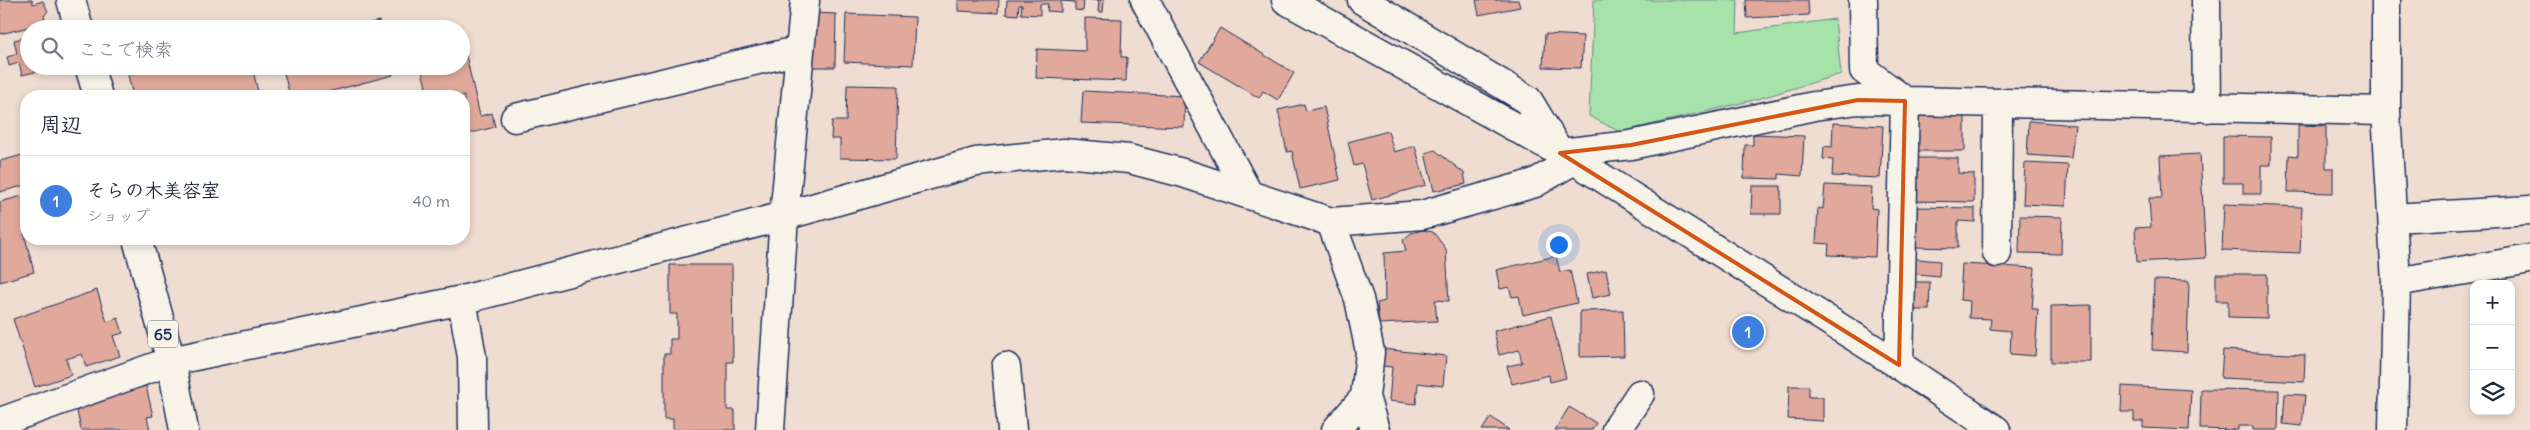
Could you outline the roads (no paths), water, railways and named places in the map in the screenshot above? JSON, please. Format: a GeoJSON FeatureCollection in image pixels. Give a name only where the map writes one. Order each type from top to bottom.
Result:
{"type":"FeatureCollection","features":[{"type":"Feature","properties":{"kind":"street"},"geometry":{"type":"LineString","coordinates":[[71,0],[77,20]]}},
{"type":"Feature","properties":{"kind":"street"},"geometry":{"type":"LineString","coordinates":[[770,430],[784,216],[805,0]]}},
{"type":"Feature","properties":{"kind":"street"},"geometry":{"type":"LineString","coordinates":[[1145,0],[1249,195]]}},
{"type":"Feature","properties":{"kind":"street"},"geometry":{"type":"LineString","coordinates":[[1286,0],[1567,157],[1898,365],[1996,430]]}},
{"type":"Feature","properties":{"kind":"street"},"geometry":{"type":"LineString","coordinates":[[1362,0],[1528,100],[1567,157]]}},
{"type":"Feature","properties":{"kind":"street"},"geometry":{"type":"LineString","coordinates":[[1863,0],[1864,70],[1905,100]]}},
{"type":"Feature","properties":{"kind":"street"},"geometry":{"type":"LineString","coordinates":[[2206,0],[2207,108]]}},
{"type":"Feature","properties":{"kind":"street"},"geometry":{"type":"LineString","coordinates":[[2386,0],[2386,111],[2396,282],[2393,430]]}},
{"type":"Feature","properties":{"kind":"street"},"geometry":{"type":"LineString","coordinates":[[515,118],[800,50]]}},
{"type":"Feature","properties":{"kind":"street"},"geometry":{"type":"LineString","coordinates":[[92,75],[96,90]]}},
{"type":"Feature","properties":{"kind":"street"},"geometry":{"type":"LineString","coordinates":[[0,422],[170,361],[462,300],[784,216],[976,162],[1064,153],[1129,159],[1331,222],[1422,215],[1535,183],[1567,157],[1823,105],[1858,100],[2386,111]]}},
{"type":"Feature","properties":{"kind":"street"},"geometry":{"type":"LineString","coordinates":[[1898,365],[1905,100]]}},
{"type":"Feature","properties":{"kind":"street"},"geometry":{"type":"LineString","coordinates":[[1997,253],[1998,104]]}},
{"type":"Feature","properties":{"kind":"street"},"geometry":{"type":"LineString","coordinates":[[2393,218],[2530,210]]}},
{"type":"Feature","properties":{"kind":"street"},"geometry":{"type":"LineString","coordinates":[[1331,222],[1359,298],[1370,352],[1364,397],[1375,430]]}},
{"type":"Feature","properties":{"kind":"street","name":"65"},"geometry":{"type":"LineString","coordinates":[[139,245],[170,361],[184,430]]}},
{"type":"Feature","properties":{"kind":"street"},"geometry":{"type":"LineString","coordinates":[[2396,282],[2530,260]]}},
{"type":"Feature","properties":{"kind":"street"},"geometry":{"type":"LineString","coordinates":[[462,300],[472,357],[474,430]]}},
{"type":"Feature","properties":{"kind":"street"},"geometry":{"type":"LineString","coordinates":[[1006,367],[1012,430]]}},
{"type":"Feature","properties":{"kind":"street"},"geometry":{"type":"LineString","coordinates":[[1616,430],[1640,394]]}},
{"type":"Feature","properties":{"kind":"street"},"geometry":{"type":"LineString","coordinates":[[1336,430],[1364,397]]}},
{"type":"Feature","properties":{"kind":"place","name":"そらの木美容室"},"geometry":{"type":"Point","coordinates":[1748,332]}}]}
